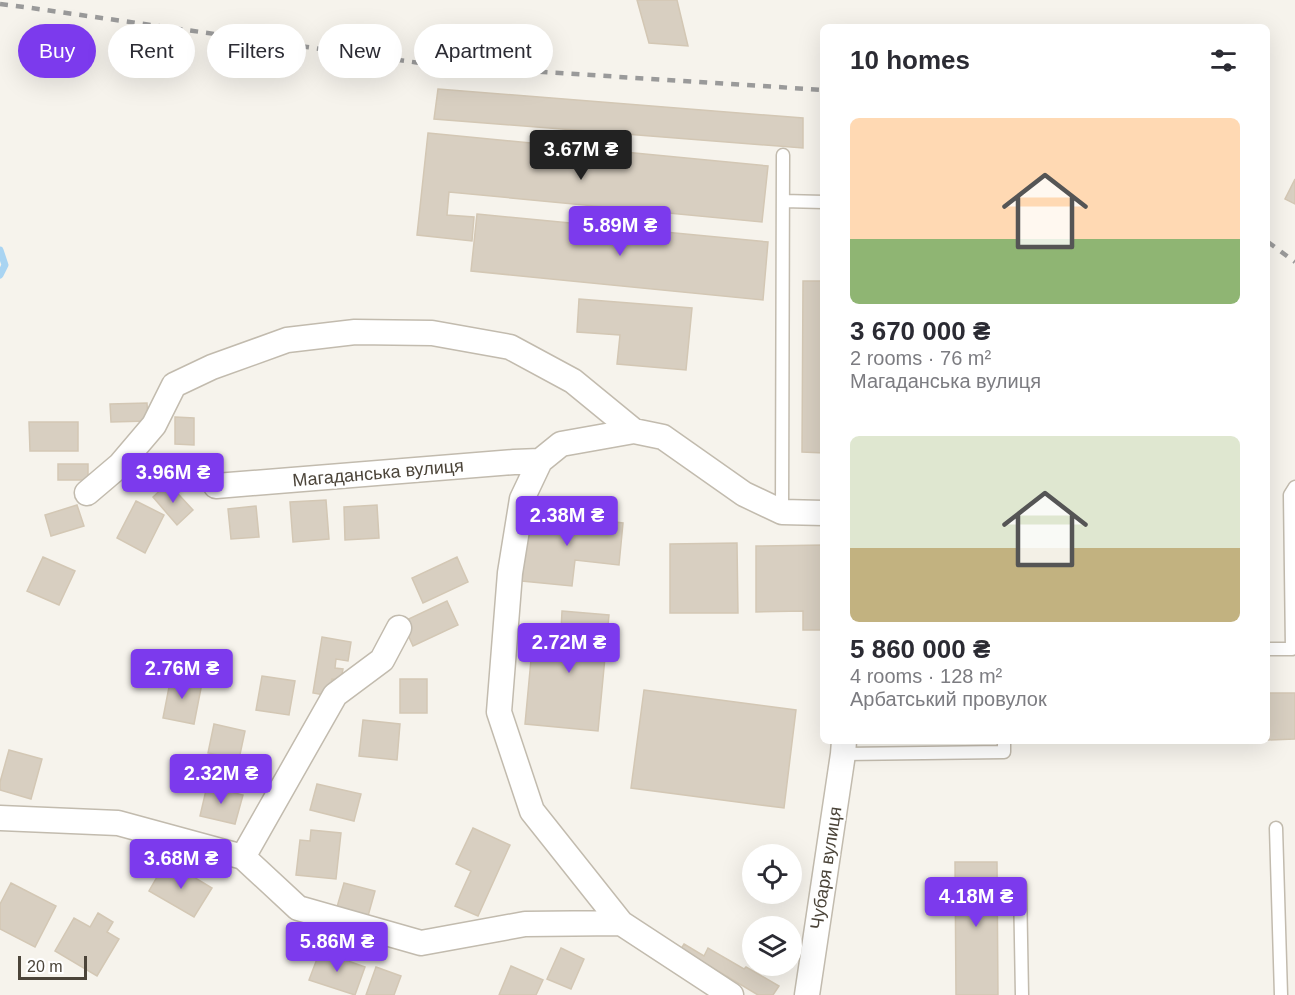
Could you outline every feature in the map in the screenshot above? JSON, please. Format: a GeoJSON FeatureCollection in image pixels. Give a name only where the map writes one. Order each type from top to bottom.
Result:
{"type":"FeatureCollection","features":[{"type":"Feature","properties":{"kind":"street"},"geometry":{"type":"LineString","coordinates":[[87,493],[120,465],[154,425],[174,385],[212,367],[287,340],[355,332],[432,333],[510,347],[573,381],[634,431]]}},
{"type":"Feature","properties":{"kind":"street"},"geometry":{"type":"LineString","coordinates":[[731,995],[621,923],[532,811],[500,712],[510,573],[522,499],[540,461],[561,444],[634,431],[663,437],[744,494],[782,512],[820,513]]}},
{"type":"Feature","properties":{"kind":"street","name":"Магаданська вулиця"},"geometry":{"type":"LineString","coordinates":[[216,486],[540,461]]}},
{"type":"Feature","properties":{"kind":"street"},"geometry":{"type":"LineString","coordinates":[[243,857],[335,695],[382,660],[399,628]]}},
{"type":"Feature","properties":{"kind":"street","name":"Чубаря вулиця"},"geometry":{"type":"LineString","coordinates":[[807,995],[844,747]]}},
{"type":"Feature","properties":{"kind":"street"},"geometry":{"type":"LineString","coordinates":[[0,818],[118,823],[243,857],[298,908],[421,943],[525,924],[621,923]]}},
{"type":"Feature","properties":{"kind":"lane"},"geometry":{"type":"LineString","coordinates":[[782,512],[783,155]]}},
{"type":"Feature","properties":{"kind":"lane"},"geometry":{"type":"LineString","coordinates":[[783,201],[820,202]]}},
{"type":"Feature","properties":{"kind":"lane"},"geometry":{"type":"LineString","coordinates":[[1270,649],[1292,649],[1290,495],[1295,487]]}},
{"type":"Feature","properties":{"kind":"lane"},"geometry":{"type":"LineString","coordinates":[[844,747],[1004,752],[1004,744]]}},
{"type":"Feature","properties":{"kind":"lane"},"geometry":{"type":"LineString","coordinates":[[1276,828],[1281,995]]}},
{"type":"Feature","properties":{"kind":"lane"},"geometry":{"type":"LineString","coordinates":[[1020,885],[1022,995]]}},
{"type":"Feature","properties":{"kind":"building"},"geometry":{"type":"Polygon","coordinates":[[[637,0],[677,0],[688,46],[649,43],[637,0]]]}},
{"type":"Feature","properties":{"kind":"building"},"geometry":{"type":"Polygon","coordinates":[[[438,89],[803,118],[803,148],[434,119],[438,89]]]}},
{"type":"Feature","properties":{"kind":"building"},"geometry":{"type":"Polygon","coordinates":[[[428,133],[768,166],[762,222],[449,192],[447,215],[474,217],[472,241],[417,235],[428,133]]]}},
{"type":"Feature","properties":{"kind":"building"},"geometry":{"type":"Polygon","coordinates":[[[1295,179],[1295,204],[1285,199],[1295,179]]]}},
{"type":"Feature","properties":{"kind":"building"},"geometry":{"type":"Polygon","coordinates":[[[477,214],[768,242],[763,300],[471,271],[477,214]]]}},
{"type":"Feature","properties":{"kind":"building"},"geometry":{"type":"Polygon","coordinates":[[[803,281],[820,281],[820,453],[802,452],[803,281]]]}},
{"type":"Feature","properties":{"kind":"building"},"geometry":{"type":"Polygon","coordinates":[[[579,299],[692,308],[686,370],[617,364],[620,335],[577,332],[579,299]]]}},
{"type":"Feature","properties":{"kind":"building"},"geometry":{"type":"Polygon","coordinates":[[[147,403],[148,421],[111,422],[110,404],[147,403]]]}},
{"type":"Feature","properties":{"kind":"building"},"geometry":{"type":"Polygon","coordinates":[[[175,417],[194,418],[194,445],[175,444],[175,417]]]}},
{"type":"Feature","properties":{"kind":"building"},"geometry":{"type":"Polygon","coordinates":[[[29,422],[78,422],[78,451],[30,451],[29,422]]]}},
{"type":"Feature","properties":{"kind":"building"},"geometry":{"type":"Polygon","coordinates":[[[58,464],[88,464],[88,480],[58,480],[58,464]]]}},
{"type":"Feature","properties":{"kind":"building"},"geometry":{"type":"Polygon","coordinates":[[[168,483],[193,510],[177,525],[153,497],[168,483]]]}},
{"type":"Feature","properties":{"kind":"building"},"geometry":{"type":"Polygon","coordinates":[[[326,500],[329,539],[293,542],[290,502],[326,500]]]}},
{"type":"Feature","properties":{"kind":"building"},"geometry":{"type":"Polygon","coordinates":[[[136,501],[164,515],[145,553],[117,538],[136,501]]]}},
{"type":"Feature","properties":{"kind":"building"},"geometry":{"type":"Polygon","coordinates":[[[77,505],[84,526],[51,536],[45,515],[77,505]]]}},
{"type":"Feature","properties":{"kind":"building"},"geometry":{"type":"Polygon","coordinates":[[[377,505],[379,538],[345,540],[344,507],[377,505]]]}},
{"type":"Feature","properties":{"kind":"building"},"geometry":{"type":"Polygon","coordinates":[[[256,506],[259,537],[231,539],[228,509],[256,506]]]}},
{"type":"Feature","properties":{"kind":"building"},"geometry":{"type":"Polygon","coordinates":[[[529,512],[623,523],[619,565],[575,560],[572,586],[522,581],[529,512]]]}},
{"type":"Feature","properties":{"kind":"building"},"geometry":{"type":"Polygon","coordinates":[[[737,543],[738,613],[670,613],[670,544],[737,543]]]}},
{"type":"Feature","properties":{"kind":"building"},"geometry":{"type":"Polygon","coordinates":[[[820,545],[820,630],[803,630],[803,611],[756,612],[756,546],[820,545]]]}},
{"type":"Feature","properties":{"kind":"building"},"geometry":{"type":"Polygon","coordinates":[[[43,557],[75,571],[59,605],[27,591],[43,557]]]}},
{"type":"Feature","properties":{"kind":"building"},"geometry":{"type":"Polygon","coordinates":[[[457,557],[468,582],[423,603],[412,578],[457,557]]]}},
{"type":"Feature","properties":{"kind":"building"},"geometry":{"type":"Polygon","coordinates":[[[447,601],[458,625],[413,646],[402,622],[447,601]]]}},
{"type":"Feature","properties":{"kind":"building"},"geometry":{"type":"Polygon","coordinates":[[[562,611],[609,615],[598,731],[525,724],[532,649],[540,650],[542,629],[561,631],[562,611]]]}},
{"type":"Feature","properties":{"kind":"building"},"geometry":{"type":"Polygon","coordinates":[[[322,637],[351,642],[348,661],[336,659],[335,668],[343,669],[341,680],[332,679],[330,696],[313,693],[322,637]]]}},
{"type":"Feature","properties":{"kind":"building"},"geometry":{"type":"Polygon","coordinates":[[[262,676],[295,681],[289,715],[256,710],[262,676]]]}},
{"type":"Feature","properties":{"kind":"building"},"geometry":{"type":"Polygon","coordinates":[[[171,677],[202,683],[194,724],[163,718],[171,677]]]}},
{"type":"Feature","properties":{"kind":"building"},"geometry":{"type":"Polygon","coordinates":[[[400,679],[427,679],[427,713],[400,713],[400,679]]]}},
{"type":"Feature","properties":{"kind":"building"},"geometry":{"type":"Polygon","coordinates":[[[644,690],[796,710],[784,808],[631,788],[644,690]]]}},
{"type":"Feature","properties":{"kind":"building"},"geometry":{"type":"Polygon","coordinates":[[[1270,693],[1295,693],[1295,739],[1270,740],[1270,693]]]}},
{"type":"Feature","properties":{"kind":"building"},"geometry":{"type":"Polygon","coordinates":[[[363,720],[400,724],[397,760],[359,756],[363,720]]]}},
{"type":"Feature","properties":{"kind":"building"},"geometry":{"type":"Polygon","coordinates":[[[214,724],[245,731],[239,759],[208,753],[214,724]]]}},
{"type":"Feature","properties":{"kind":"building"},"geometry":{"type":"Polygon","coordinates":[[[9,750],[42,759],[31,799],[0,790],[9,750]]]}},
{"type":"Feature","properties":{"kind":"building"},"geometry":{"type":"Polygon","coordinates":[[[317,784],[361,794],[354,821],[310,810],[317,784]]]}},
{"type":"Feature","properties":{"kind":"building"},"geometry":{"type":"Polygon","coordinates":[[[207,786],[243,795],[235,824],[200,816],[207,786]]]}},
{"type":"Feature","properties":{"kind":"building"},"geometry":{"type":"Polygon","coordinates":[[[473,828],[510,845],[478,916],[455,906],[471,871],[456,864],[473,828]]]}},
{"type":"Feature","properties":{"kind":"building"},"geometry":{"type":"Polygon","coordinates":[[[311,830],[341,833],[336,879],[296,875],[300,840],[310,841],[311,830]]]}},
{"type":"Feature","properties":{"kind":"building"},"geometry":{"type":"Polygon","coordinates":[[[955,862],[997,862],[998,995],[956,995],[955,862]]]}},
{"type":"Feature","properties":{"kind":"building"},"geometry":{"type":"Polygon","coordinates":[[[172,864],[212,888],[194,917],[149,891],[161,870],[167,874],[172,864]]]}},
{"type":"Feature","properties":{"kind":"building"},"geometry":{"type":"Polygon","coordinates":[[[11,883],[56,906],[35,947],[0,929],[0,904],[11,883]]]}},
{"type":"Feature","properties":{"kind":"building"},"geometry":{"type":"Polygon","coordinates":[[[344,883],[375,891],[368,916],[337,907],[344,883]]]}},
{"type":"Feature","properties":{"kind":"building"},"geometry":{"type":"Polygon","coordinates":[[[98,913],[113,922],[107,932],[119,939],[97,976],[55,951],[74,918],[90,927],[98,913]]]}},
{"type":"Feature","properties":{"kind":"building"},"geometry":{"type":"Polygon","coordinates":[[[684,944],[704,956],[708,948],[742,968],[742,976],[762,976],[779,986],[773,995],[758,995],[681,949],[684,944]]]}},
{"type":"Feature","properties":{"kind":"building"},"geometry":{"type":"Polygon","coordinates":[[[561,948],[584,959],[571,989],[547,979],[561,948]]]}},
{"type":"Feature","properties":{"kind":"building"},"geometry":{"type":"Polygon","coordinates":[[[320,951],[365,967],[355,995],[309,980],[320,951]]]}},
{"type":"Feature","properties":{"kind":"building"},"geometry":{"type":"Polygon","coordinates":[[[511,966],[543,980],[536,995],[499,995],[511,966]]]}},
{"type":"Feature","properties":{"kind":"building"},"geometry":{"type":"Polygon","coordinates":[[[376,967],[401,976],[394,995],[366,995],[376,967]]]}},
{"type":"Feature","properties":{"kind":"waterway"},"geometry":{"type":"LineString","coordinates":[[0,250],[5,265],[0,275]]}},
{"type":"Feature","properties":{"kind":"railway"},"geometry":{"type":"LineString","coordinates":[[0,4],[434,65],[820,90]]}},
{"type":"Feature","properties":{"kind":"railway"},"geometry":{"type":"LineString","coordinates":[[1270,243],[1295,262]]}}]}
